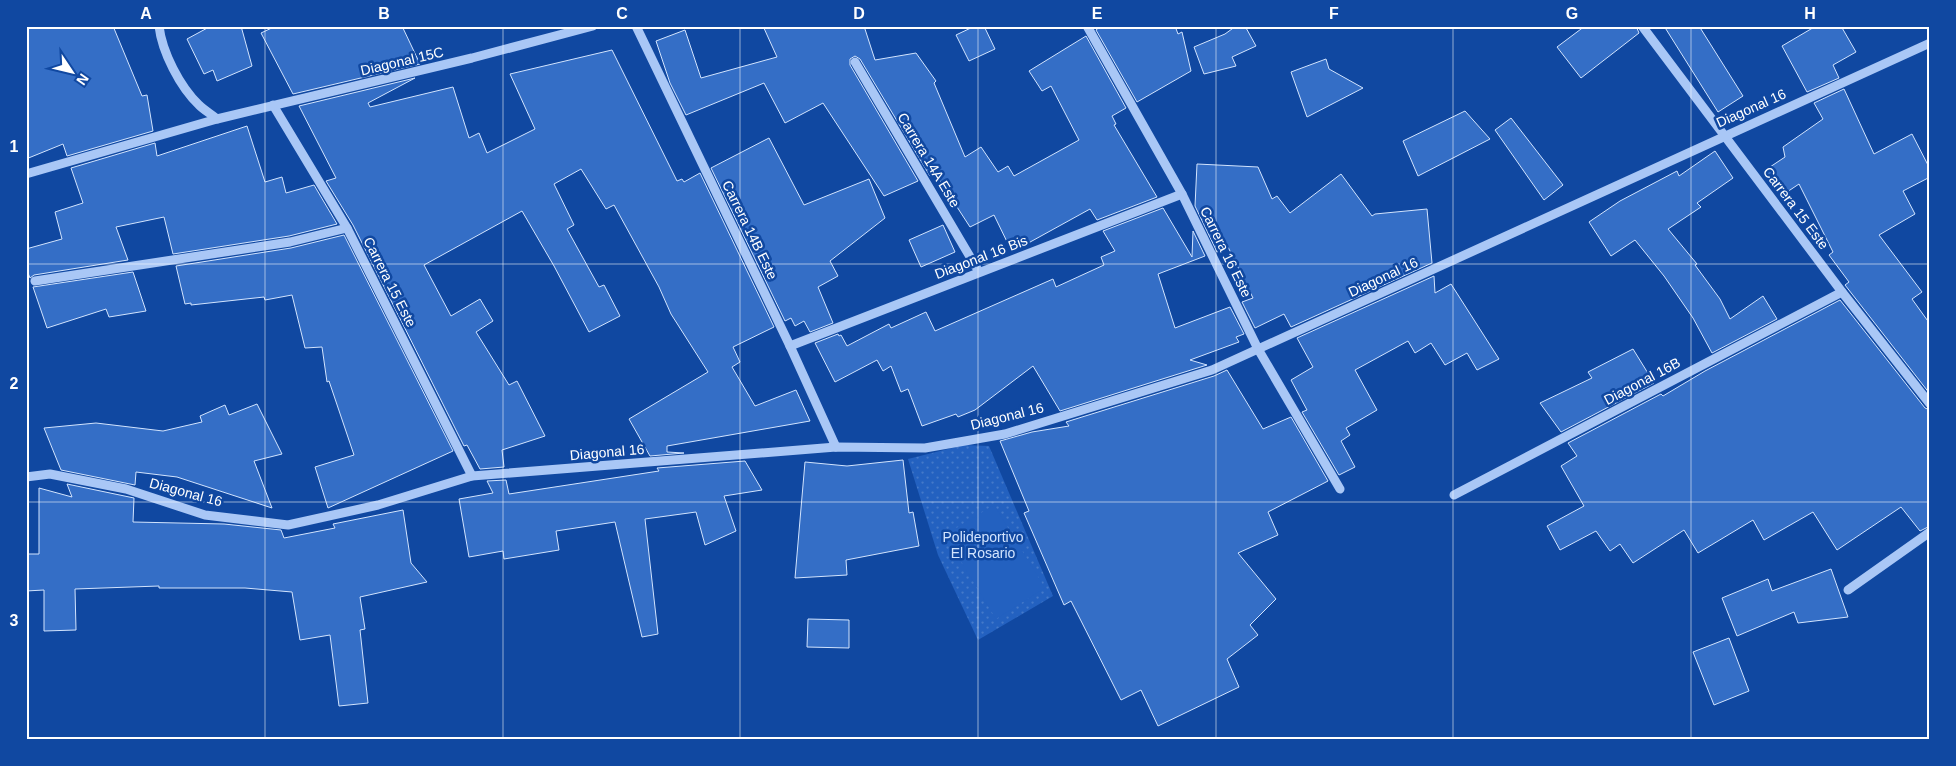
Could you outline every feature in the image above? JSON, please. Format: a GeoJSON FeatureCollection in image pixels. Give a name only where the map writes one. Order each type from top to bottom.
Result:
{"type":"FeatureCollection","features":[{"type":"Feature","properties":{"kind":"street"},"geometry":{"type":"LineString","coordinates":[[159,26],[170,64],[185,88],[199,105],[218,119]]}},
{"type":"Feature","properties":{"kind":"street","name":"Diagonal 15C"},"geometry":{"type":"LineString","coordinates":[[218,119],[472,58],[593,26]]}},
{"type":"Feature","properties":{"kind":"street","name":"Carrera 14B Este"},"geometry":{"type":"LineString","coordinates":[[636,26],[790,346],[836,447]]}},
{"type":"Feature","properties":{"kind":"street","name":"Carrera 16 Este"},"geometry":{"type":"LineString","coordinates":[[1087,26],[1182,194],[1258,349],[1340,489]]}},
{"type":"Feature","properties":{"kind":"street","name":"Carrera 15 Este"},"geometry":{"type":"LineString","coordinates":[[1642,26],[1842,292],[1930,404]]}},
{"type":"Feature","properties":{"kind":"street","name":"Diagonal 16"},"geometry":{"type":"LineString","coordinates":[[26,477],[50,474],[126,489],[205,514],[288,526],[378,504],[472,476],[836,447],[925,448],[1004,434],[1212,370],[1930,42]]}},
{"type":"Feature","properties":{"kind":"street","name":"Carrera 14A Este"},"geometry":{"type":"LineString","coordinates":[[855,62],[979,272]]}},
{"type":"Feature","properties":{"kind":"street","name":"Carrera 15 Este"},"geometry":{"type":"LineString","coordinates":[[273,105],[347,228],[472,476]]}},
{"type":"Feature","properties":{"kind":"street"},"geometry":{"type":"LineString","coordinates":[[26,174],[218,119]]}},
{"type":"Feature","properties":{"kind":"street","name":"Diagonal 16 Bis"},"geometry":{"type":"LineString","coordinates":[[790,346],[1182,194]]}},
{"type":"Feature","properties":{"kind":"street"},"geometry":{"type":"LineString","coordinates":[[35,281],[290,242],[347,228]]}},
{"type":"Feature","properties":{"kind":"street","name":"Diagonal 16B"},"geometry":{"type":"LineString","coordinates":[[1454,495],[1842,292]]}},
{"type":"Feature","properties":{"kind":"street"},"geometry":{"type":"LineString","coordinates":[[1848,590],[1930,532]]}},
{"type":"Feature","properties":{"kind":"green space","name":"Polideportivo El Rosario"},"geometry":{"type":"Polygon","coordinates":[[[964,445],[989,446],[1053,596],[978,640],[938,555],[908,459],[964,445]]]}},
{"type":"Feature","properties":{"kind":"green space"},"geometry":{"type":"Polygon","coordinates":[[[994,505],[1045,588],[996,619],[945,535],[994,505]]]}},
{"type":"Feature","properties":{"kind":"building"},"geometry":{"type":"Polygon","coordinates":[[[26,26],[113,26],[142,96],[147,95],[153,131],[67,156],[63,144],[26,159],[26,26]]]}},
{"type":"Feature","properties":{"kind":"building"},"geometry":{"type":"Polygon","coordinates":[[[211,26],[241,26],[252,66],[217,81],[213,70],[204,74],[187,39],[211,26]]]}},
{"type":"Feature","properties":{"kind":"building"},"geometry":{"type":"Polygon","coordinates":[[[276,26],[402,26],[420,64],[293,94],[261,33],[276,26]]]}},
{"type":"Feature","properties":{"kind":"building"},"geometry":{"type":"Polygon","coordinates":[[[763,26],[864,26],[875,60],[916,53],[936,81],[934,83],[965,157],[981,147],[998,172],[1008,166],[1014,176],[1079,140],[1051,86],[1042,91],[1029,71],[1086,36],[1126,108],[1112,116],[1116,124],[1114,125],[1157,197],[1097,220],[1090,209],[1012,252],[994,215],[970,227],[935,173],[930,176],[860,59],[855,56],[850,59],[850,65],[918,181],[884,196],[823,103],[785,123],[764,83],[686,115],[670,83],[656,41],[685,30],[701,78],[777,57],[763,26]]]}},
{"type":"Feature","properties":{"kind":"building"},"geometry":{"type":"Polygon","coordinates":[[[975,26],[984,26],[995,49],[969,61],[956,35],[975,26]]]}},
{"type":"Feature","properties":{"kind":"building"},"geometry":{"type":"Polygon","coordinates":[[[1101,26],[1175,26],[1178,34],[1182,32],[1191,71],[1137,102],[1096,30],[1101,26]]]}},
{"type":"Feature","properties":{"kind":"building"},"geometry":{"type":"Polygon","coordinates":[[[1236,26],[1245,26],[1256,46],[1232,57],[1236,66],[1204,74],[1194,47],[1225,34],[1236,26]]]}},
{"type":"Feature","properties":{"kind":"building"},"geometry":{"type":"Polygon","coordinates":[[[1585,26],[1636,26],[1639,33],[1581,78],[1557,47],[1585,26]]]}},
{"type":"Feature","properties":{"kind":"building"},"geometry":{"type":"Polygon","coordinates":[[[1664,26],[1699,26],[1743,96],[1718,112],[1664,26]]]}},
{"type":"Feature","properties":{"kind":"building"},"geometry":{"type":"Polygon","coordinates":[[[1816,26],[1841,26],[1856,52],[1833,65],[1839,78],[1807,92],[1782,46],[1816,26]]]}},
{"type":"Feature","properties":{"kind":"building"},"geometry":{"type":"Polygon","coordinates":[[[612,50],[677,181],[682,179],[684,182],[700,173],[774,327],[733,347],[740,362],[732,367],[755,406],[796,390],[810,421],[667,446],[667,452],[684,453],[650,456],[629,419],[708,372],[671,314],[659,287],[614,205],[606,209],[581,169],[554,184],[574,225],[567,229],[599,287],[604,285],[620,316],[589,332],[522,211],[424,265],[451,316],[480,299],[493,321],[476,332],[509,385],[517,381],[545,436],[502,450],[504,467],[480,469],[467,445],[464,446],[353,225],[326,181],[336,178],[299,106],[415,78],[368,103],[370,107],[453,87],[469,138],[479,133],[487,153],[535,129],[510,74],[612,50]]]}},
{"type":"Feature","properties":{"kind":"building"},"geometry":{"type":"Polygon","coordinates":[[[1326,59],[1329,69],[1363,88],[1307,117],[1291,72],[1326,59]]]}},
{"type":"Feature","properties":{"kind":"building"},"geometry":{"type":"Polygon","coordinates":[[[1844,89],[1874,154],[1912,134],[1930,169],[1930,177],[1903,191],[1915,214],[1879,235],[1922,292],[1912,299],[1930,324],[1930,394],[1845,285],[1849,282],[1829,255],[1833,252],[1799,184],[1781,196],[1764,171],[1785,157],[1783,147],[1823,119],[1814,103],[1844,89]]]}},
{"type":"Feature","properties":{"kind":"building"},"geometry":{"type":"Polygon","coordinates":[[[1465,111],[1490,139],[1418,176],[1403,141],[1465,111]]]}},
{"type":"Feature","properties":{"kind":"building"},"geometry":{"type":"Polygon","coordinates":[[[1511,118],[1563,185],[1544,200],[1495,130],[1511,118]]]}},
{"type":"Feature","properties":{"kind":"building"},"geometry":{"type":"Polygon","coordinates":[[[247,126],[265,182],[282,177],[286,193],[314,185],[337,224],[289,236],[173,254],[164,217],[116,227],[128,260],[34,275],[30,278],[26,268],[26,249],[62,239],[55,212],[83,203],[71,168],[155,143],[157,156],[247,126]]]}},
{"type":"Feature","properties":{"kind":"building"},"geometry":{"type":"Polygon","coordinates":[[[769,138],[804,205],[869,179],[885,218],[830,261],[838,276],[818,287],[833,323],[810,332],[804,321],[795,326],[791,318],[785,321],[711,168],[769,138]]]}},
{"type":"Feature","properties":{"kind":"building"},"geometry":{"type":"Polygon","coordinates":[[[1715,151],[1733,178],[1697,203],[1701,207],[1668,229],[1697,264],[1695,265],[1720,299],[1730,319],[1763,296],[1777,319],[1712,353],[1693,318],[1664,276],[1635,240],[1611,256],[1589,222],[1620,201],[1677,171],[1679,176],[1715,151]]]}},
{"type":"Feature","properties":{"kind":"building"},"geometry":{"type":"Polygon","coordinates":[[[1197,164],[1258,167],[1272,199],[1277,196],[1290,213],[1341,174],[1372,216],[1375,214],[1427,209],[1432,263],[1291,327],[1284,314],[1255,328],[1242,302],[1253,298],[1228,247],[1217,252],[1195,206],[1197,164]]]}},
{"type":"Feature","properties":{"kind":"building"},"geometry":{"type":"Polygon","coordinates":[[[1163,208],[1192,257],[1193,231],[1205,256],[1158,274],[1175,328],[1230,307],[1244,334],[1236,337],[1239,342],[1190,360],[1207,365],[1060,411],[1033,366],[975,410],[958,417],[956,414],[922,426],[908,389],[901,392],[891,366],[883,371],[877,360],[835,382],[815,343],[838,334],[839,336],[841,335],[847,346],[889,324],[891,328],[926,312],[935,331],[1053,279],[1056,287],[1104,265],[1101,257],[1115,251],[1103,231],[1163,208]]]}},
{"type":"Feature","properties":{"kind":"building"},"geometry":{"type":"Polygon","coordinates":[[[943,225],[955,252],[921,267],[909,240],[943,225]]]}},
{"type":"Feature","properties":{"kind":"building"},"geometry":{"type":"Polygon","coordinates":[[[344,235],[453,451],[328,508],[315,467],[354,455],[329,381],[327,382],[322,347],[305,348],[292,295],[265,300],[264,297],[191,305],[191,303],[185,304],[176,266],[291,248],[344,235]]]}},
{"type":"Feature","properties":{"kind":"building"},"geometry":{"type":"Polygon","coordinates":[[[133,272],[146,311],[109,317],[106,309],[47,328],[33,287],[133,272]]]}},
{"type":"Feature","properties":{"kind":"building"},"geometry":{"type":"Polygon","coordinates":[[[1434,276],[1435,293],[1451,284],[1499,359],[1477,370],[1467,353],[1445,365],[1431,343],[1415,353],[1408,341],[1355,370],[1377,410],[1346,428],[1350,435],[1341,441],[1355,467],[1339,475],[1302,412],[1307,410],[1291,380],[1313,367],[1297,338],[1434,276]]]}},
{"type":"Feature","properties":{"kind":"building"},"geometry":{"type":"Polygon","coordinates":[[[1840,300],[1925,408],[1930,410],[1930,526],[1920,531],[1901,507],[1837,550],[1813,512],[1764,540],[1753,520],[1698,553],[1684,530],[1633,563],[1620,544],[1610,551],[1596,531],[1560,550],[1547,526],[1584,506],[1561,466],[1577,456],[1568,443],[1661,394],[1663,396],[1705,371],[1840,300]]]}},
{"type":"Feature","properties":{"kind":"building"},"geometry":{"type":"Polygon","coordinates":[[[1633,349],[1654,383],[1561,432],[1540,403],[1592,378],[1588,372],[1633,349]]]}},
{"type":"Feature","properties":{"kind":"building"},"geometry":{"type":"Polygon","coordinates":[[[1227,370],[1263,429],[1291,417],[1328,481],[1268,512],[1278,535],[1238,553],[1276,599],[1250,625],[1258,635],[1227,659],[1239,687],[1158,726],[1141,690],[1121,700],[1071,601],[1064,605],[1024,513],[1029,511],[1000,441],[1032,432],[1069,426],[1066,422],[1214,376],[1227,370]]]}},
{"type":"Feature","properties":{"kind":"building"},"geometry":{"type":"Polygon","coordinates":[[[257,404],[282,454],[254,461],[272,508],[177,477],[136,472],[135,485],[61,470],[44,428],[96,423],[163,431],[202,422],[200,416],[225,405],[229,415],[257,404]]]}},
{"type":"Feature","properties":{"kind":"building"},"geometry":{"type":"Polygon","coordinates":[[[903,460],[909,513],[913,512],[919,546],[846,560],[847,575],[795,578],[805,462],[847,466],[903,460]]]}},
{"type":"Feature","properties":{"kind":"building"},"geometry":{"type":"Polygon","coordinates":[[[745,461],[762,490],[724,496],[736,531],[705,545],[696,512],[645,519],[658,634],[642,637],[615,522],[556,531],[559,550],[504,559],[503,551],[469,557],[459,499],[493,493],[487,481],[506,480],[509,494],[659,471],[657,468],[745,461]]]}},
{"type":"Feature","properties":{"kind":"building"},"geometry":{"type":"Polygon","coordinates":[[[67,484],[134,498],[133,522],[224,524],[281,530],[284,538],[335,528],[333,524],[403,510],[411,563],[427,582],[360,597],[365,629],[360,630],[368,703],[339,706],[330,635],[300,640],[292,592],[245,588],[159,588],[159,586],[75,589],[76,630],[44,631],[44,590],[26,591],[26,554],[39,554],[39,488],[72,497],[67,484]]]}},
{"type":"Feature","properties":{"kind":"building"},"geometry":{"type":"Polygon","coordinates":[[[1831,569],[1848,617],[1798,623],[1794,612],[1737,636],[1722,598],[1768,579],[1772,591],[1831,569]]]}},
{"type":"Feature","properties":{"kind":"building"},"geometry":{"type":"Polygon","coordinates":[[[808,619],[849,620],[849,648],[807,647],[808,619]]]}},
{"type":"Feature","properties":{"kind":"building"},"geometry":{"type":"Polygon","coordinates":[[[1729,638],[1749,691],[1714,705],[1693,652],[1729,638]]]}}]}
